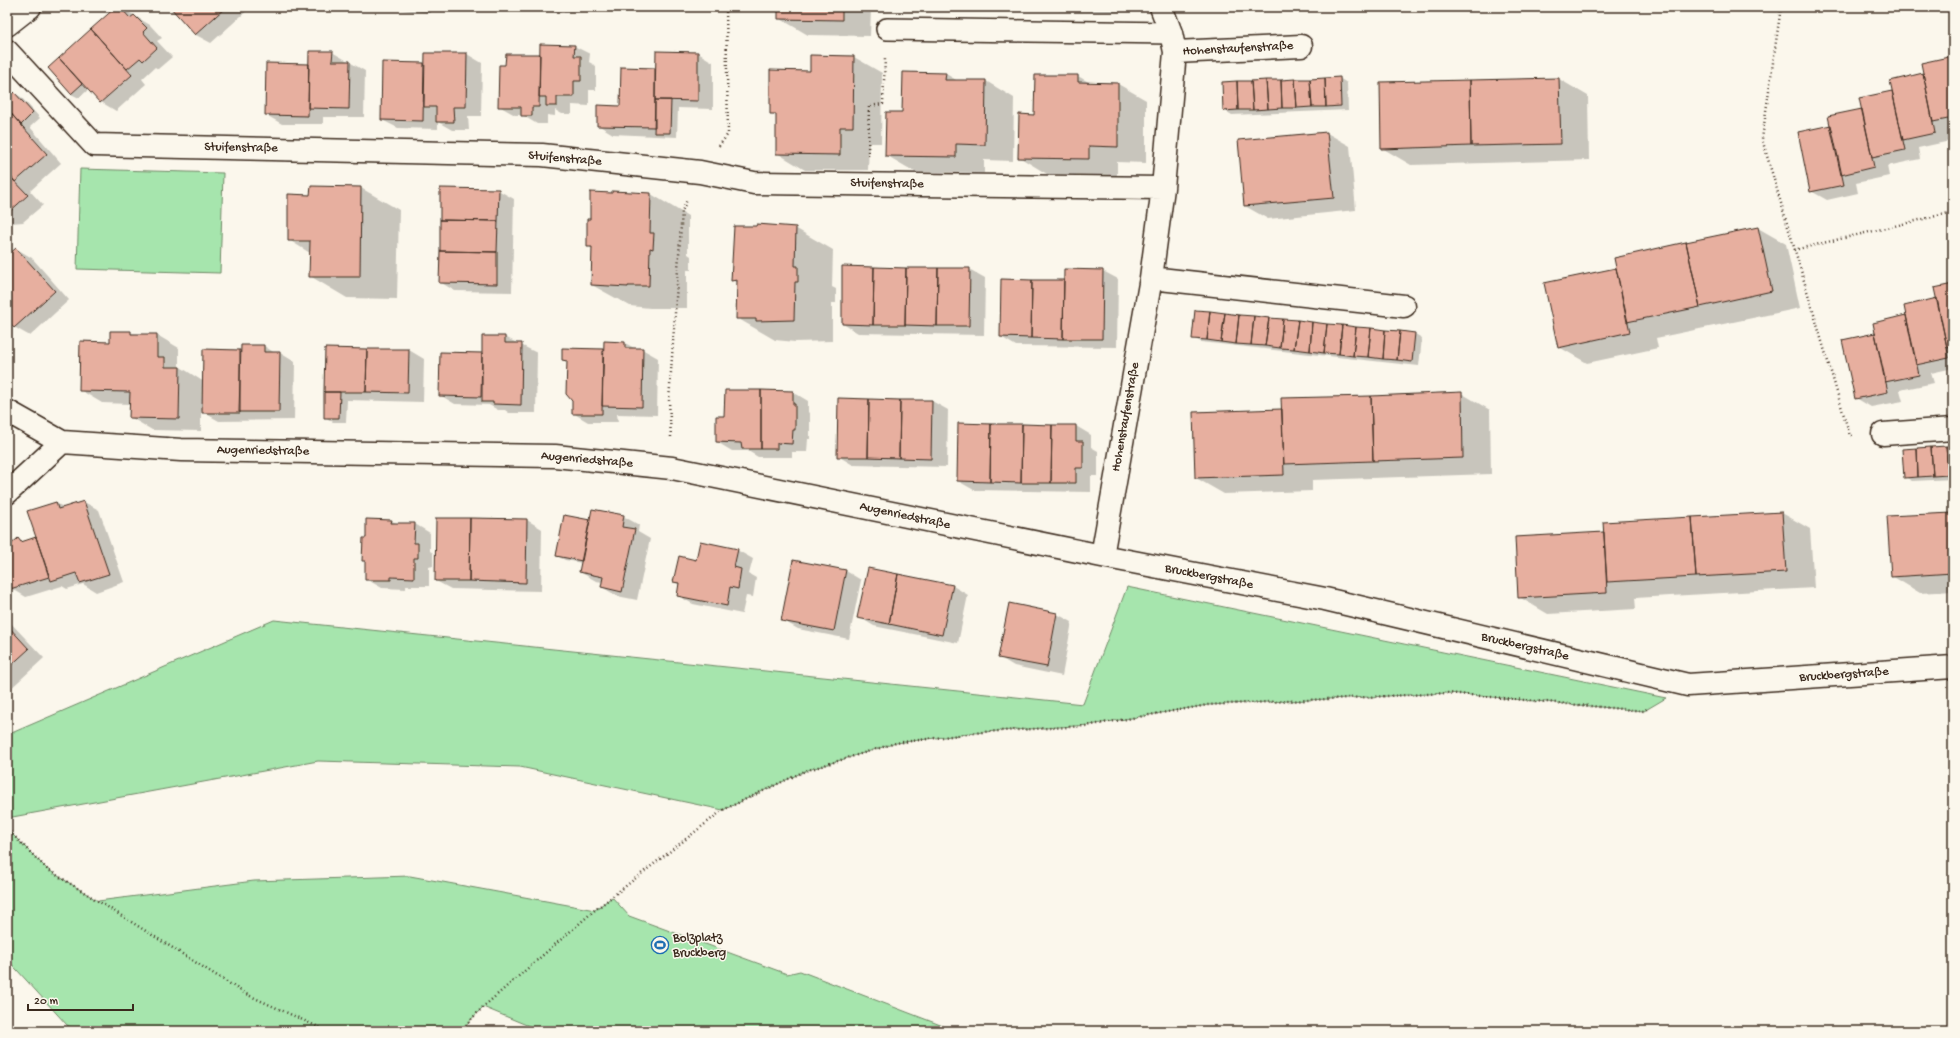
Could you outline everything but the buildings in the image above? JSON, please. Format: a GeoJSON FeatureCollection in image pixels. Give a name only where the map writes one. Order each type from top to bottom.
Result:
{"type":"FeatureCollection","features":[{"type":"Feature","properties":{"kind":"street"},"geometry":{"type":"LineString","coordinates":[[7,25],[30,7]]}},
{"type":"Feature","properties":{"kind":"street","name":"Hohenstaufenstraße"},"geometry":{"type":"LineString","coordinates":[[1102,556],[1151,278],[1163,188],[1173,42],[1161,7]]}},
{"type":"Feature","properties":{"kind":"street","name":"Hohenstaufenstraße"},"geometry":{"type":"LineString","coordinates":[[1173,42],[1301,46]]}},
{"type":"Feature","properties":{"kind":"street","name":"Stuifenstraße"},"geometry":{"type":"LineString","coordinates":[[7,50],[94,146],[542,155],[700,172],[754,183],[1163,188]]}},
{"type":"Feature","properties":{"kind":"street"},"geometry":{"type":"LineString","coordinates":[[1151,278],[1404,306]]}},
{"type":"Feature","properties":{"kind":"street","name":"Augenriedstraße"},"geometry":{"type":"LineString","coordinates":[[7,411],[62,442],[181,450],[555,456],[672,468],[1102,556]]}},
{"type":"Feature","properties":{"kind":"street"},"geometry":{"type":"LineString","coordinates":[[1883,434],[1953,429]]}},
{"type":"Feature","properties":{"kind":"street"},"geometry":{"type":"LineString","coordinates":[[7,493],[62,442]]}},
{"type":"Feature","properties":{"kind":"street","name":"Bruckbergstraße"},"geometry":{"type":"LineString","coordinates":[[1102,556],[1325,599],[1688,685],[1953,667]]}},
{"type":"Feature","properties":{"kind":"lane"},"geometry":{"type":"LineString","coordinates":[[886,29],[1173,42]]}},
{"type":"Feature","properties":{"kind":"path"},"geometry":{"type":"LineString","coordinates":[[726,7],[728,134]]}},
{"type":"Feature","properties":{"kind":"path"},"geometry":{"type":"LineString","coordinates":[[1781,7],[1762,139],[1850,436]]}},
{"type":"Feature","properties":{"kind":"path"},"geometry":{"type":"LineString","coordinates":[[867,184],[869,106],[882,104]]}},
{"type":"Feature","properties":{"kind":"path"},"geometry":{"type":"LineString","coordinates":[[672,468],[669,401],[682,211]]}},
{"type":"Feature","properties":{"kind":"path"},"geometry":{"type":"LineString","coordinates":[[1794,250],[1953,212]]}},
{"type":"Feature","properties":{"kind":"path"},"geometry":{"type":"LineString","coordinates":[[460,1031],[483,1007],[595,910],[723,810],[805,771],[896,743],[983,732],[1086,726],[1208,705],[1448,693],[1644,711],[1688,685]]}},
{"type":"Feature","properties":{"kind":"path"},"geometry":{"type":"LineString","coordinates":[[7,829],[47,869],[246,994],[327,1031]]}},
{"type":"Feature","properties":{"kind":"green space"},"geometry":{"type":"Polygon","coordinates":[[[80,169],[223,173],[220,273],[77,269],[80,169]]]}},
{"type":"Feature","properties":{"kind":"green space"},"geometry":{"type":"Polygon","coordinates":[[[1127,587],[1666,698],[1644,711],[1448,693],[1208,705],[1090,725],[983,732],[896,743],[805,771],[723,810],[520,767],[318,761],[7,818],[7,735],[274,620],[1083,704],[1127,587]]]}},
{"type":"Feature","properties":{"kind":"green space"},"geometry":{"type":"Polygon","coordinates":[[[7,829],[47,869],[98,901],[254,881],[410,876],[595,910],[612,897],[629,916],[787,974],[800,971],[956,1031],[541,1031],[483,1007],[460,1031],[76,1031],[67,1025],[7,959],[7,829]]]}},
{"type":"Feature","properties":{"kind":"place","name":"Bolzplatz Bruckberg"},"geometry":{"type":"Point","coordinates":[660,945]}}]}
